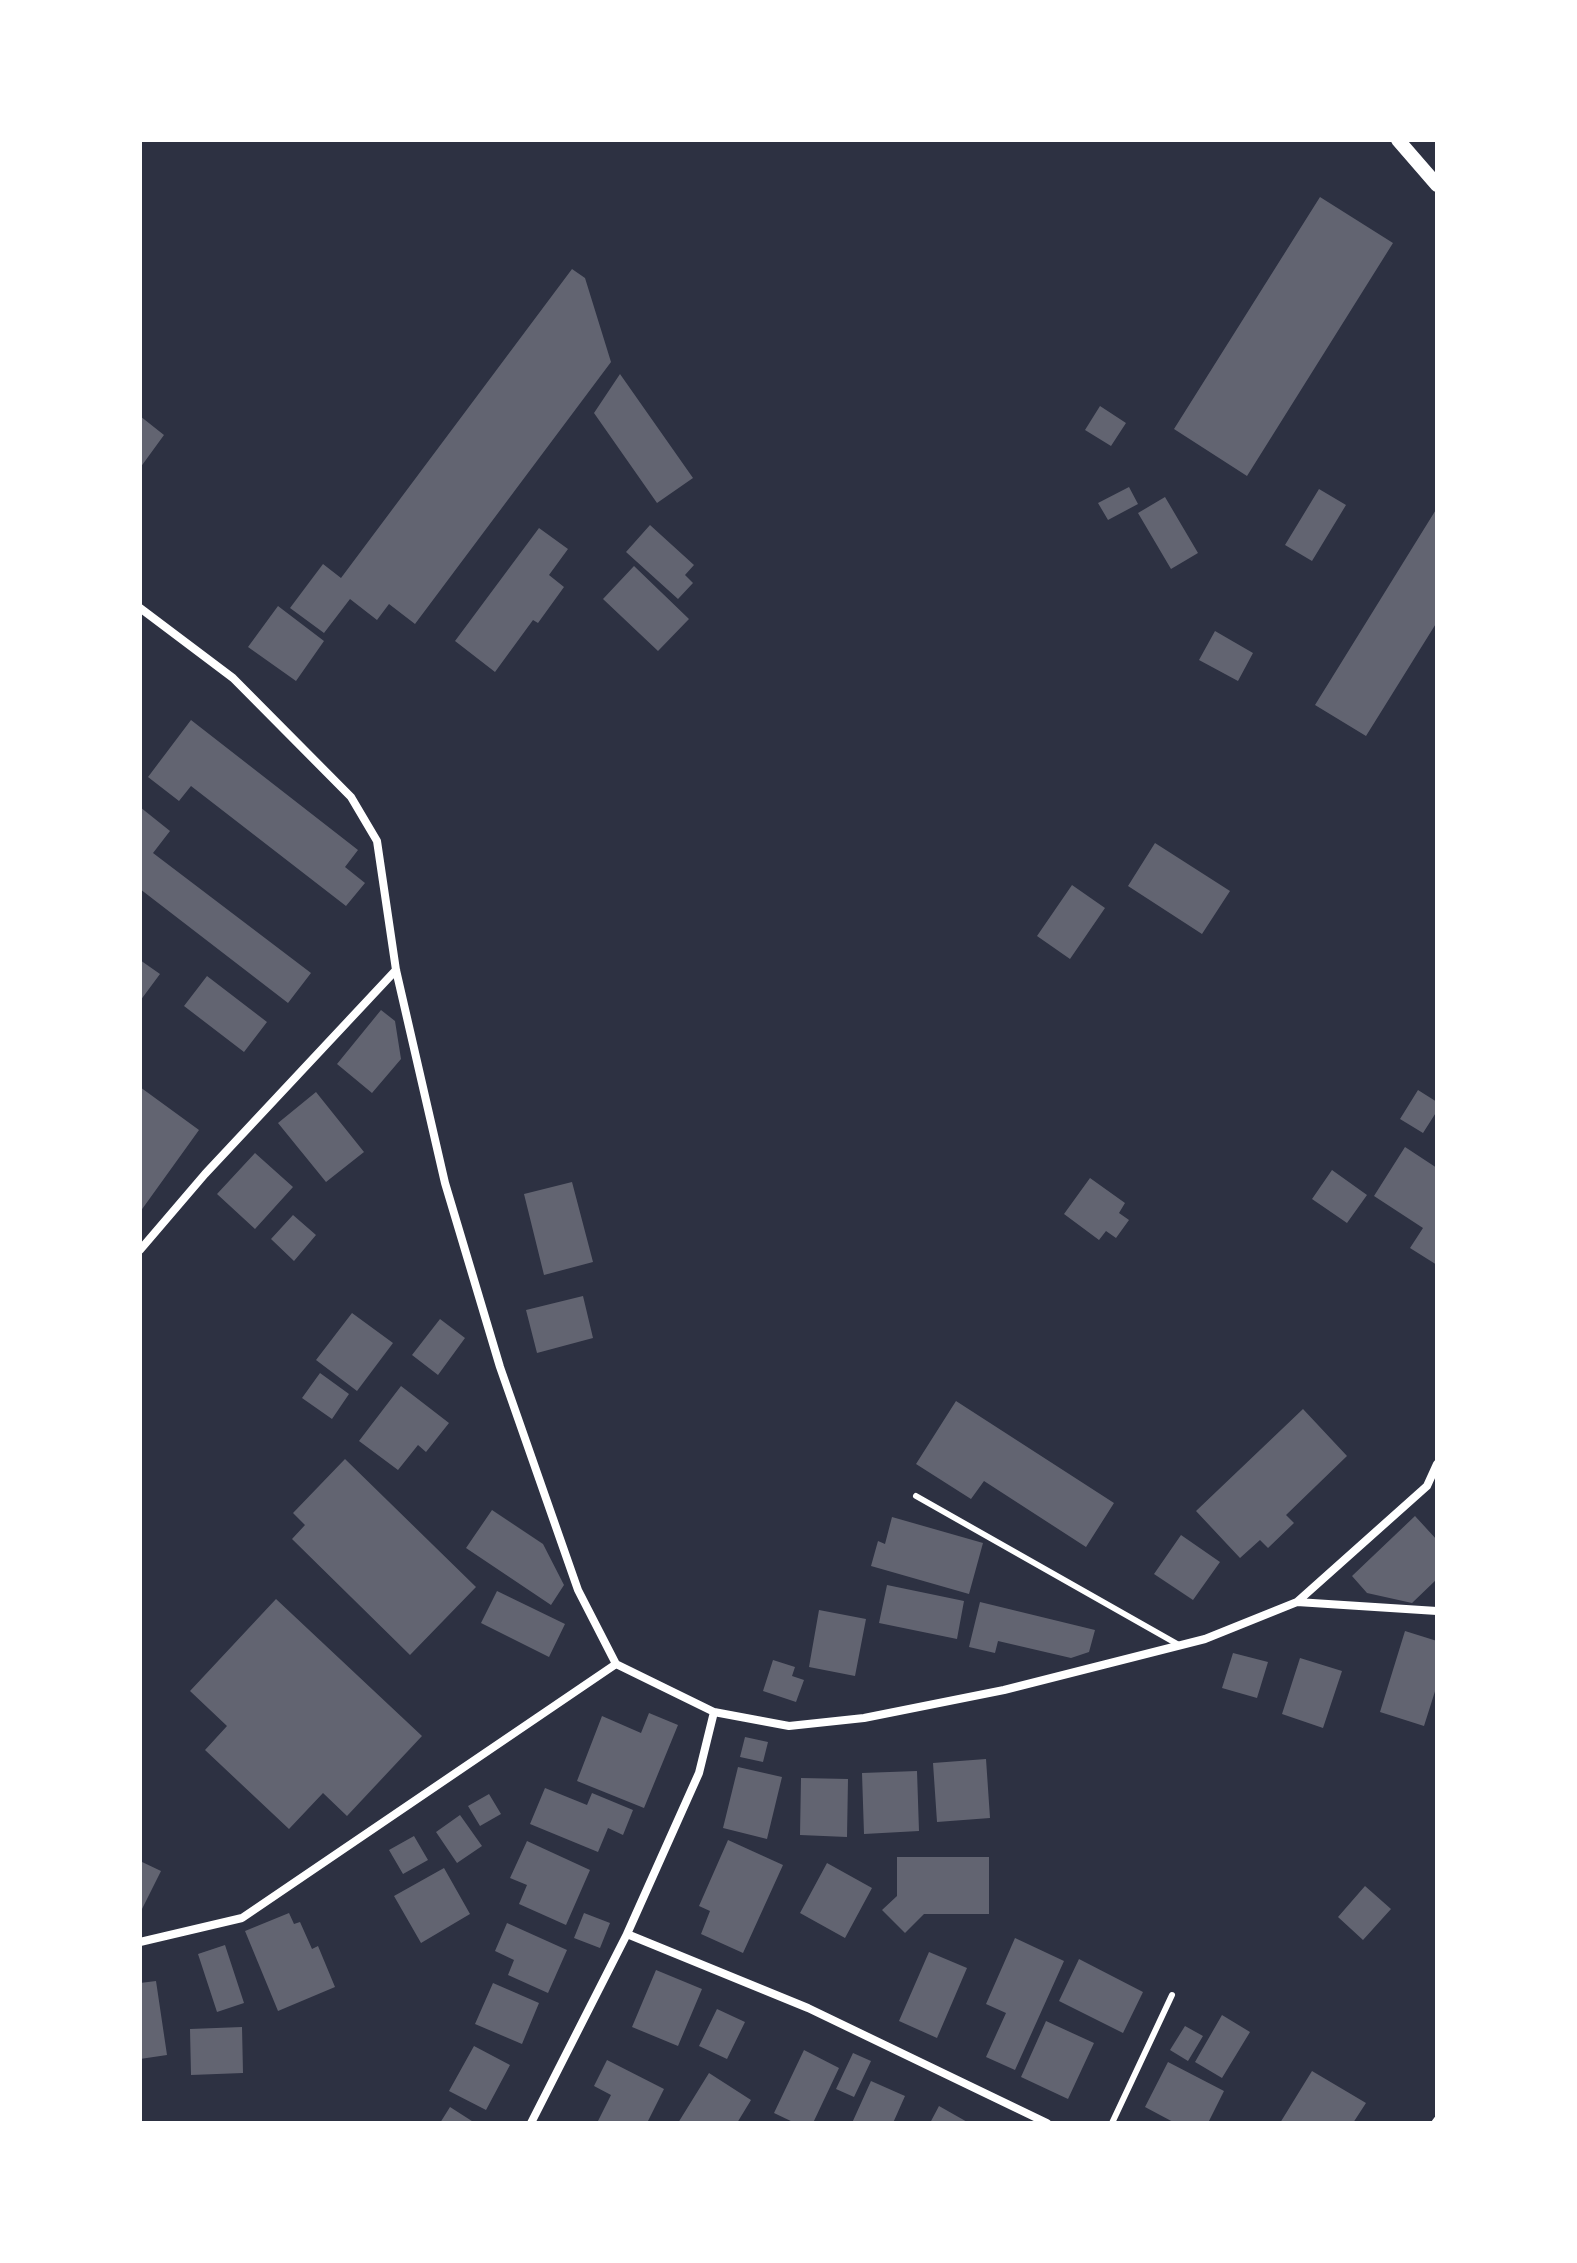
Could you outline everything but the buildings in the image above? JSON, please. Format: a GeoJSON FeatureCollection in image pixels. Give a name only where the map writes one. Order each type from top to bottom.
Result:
{"type":"FeatureCollection","features":[{"type":"Feature","properties":{"kind":"street"},"geometry":{"type":"LineString","coordinates":[[1398,140],[1437,185]]}},
{"type":"Feature","properties":{"kind":"street"},"geometry":{"type":"LineString","coordinates":[[140,608],[233,678],[351,797],[377,841],[396,970],[445,1183],[500,1367],[578,1590],[616,1664],[714,1712],[789,1726],[864,1718],[1004,1690],[1205,1639],[1297,1602],[1427,1486],[1437,1464]]}},
{"type":"Feature","properties":{"kind":"street"},"geometry":{"type":"LineString","coordinates":[[140,1250],[205,1174],[396,970]]}},
{"type":"Feature","properties":{"kind":"street"},"geometry":{"type":"LineString","coordinates":[[1297,1602],[1437,1611]]}},
{"type":"Feature","properties":{"kind":"street"},"geometry":{"type":"LineString","coordinates":[[140,1942],[242,1918],[616,1664]]}},
{"type":"Feature","properties":{"kind":"street"},"geometry":{"type":"LineString","coordinates":[[531,2123],[627,1934],[699,1773],[714,1712]]}},
{"type":"Feature","properties":{"kind":"street"},"geometry":{"type":"LineString","coordinates":[[627,1934],[808,2008],[1047,2123]]}},
{"type":"Feature","properties":{"kind":"lane"},"geometry":{"type":"LineString","coordinates":[[916,1496],[1179,1645]]}},
{"type":"Feature","properties":{"kind":"lane"},"geometry":{"type":"LineString","coordinates":[[1112,2123],[1172,1995]]}}]}
